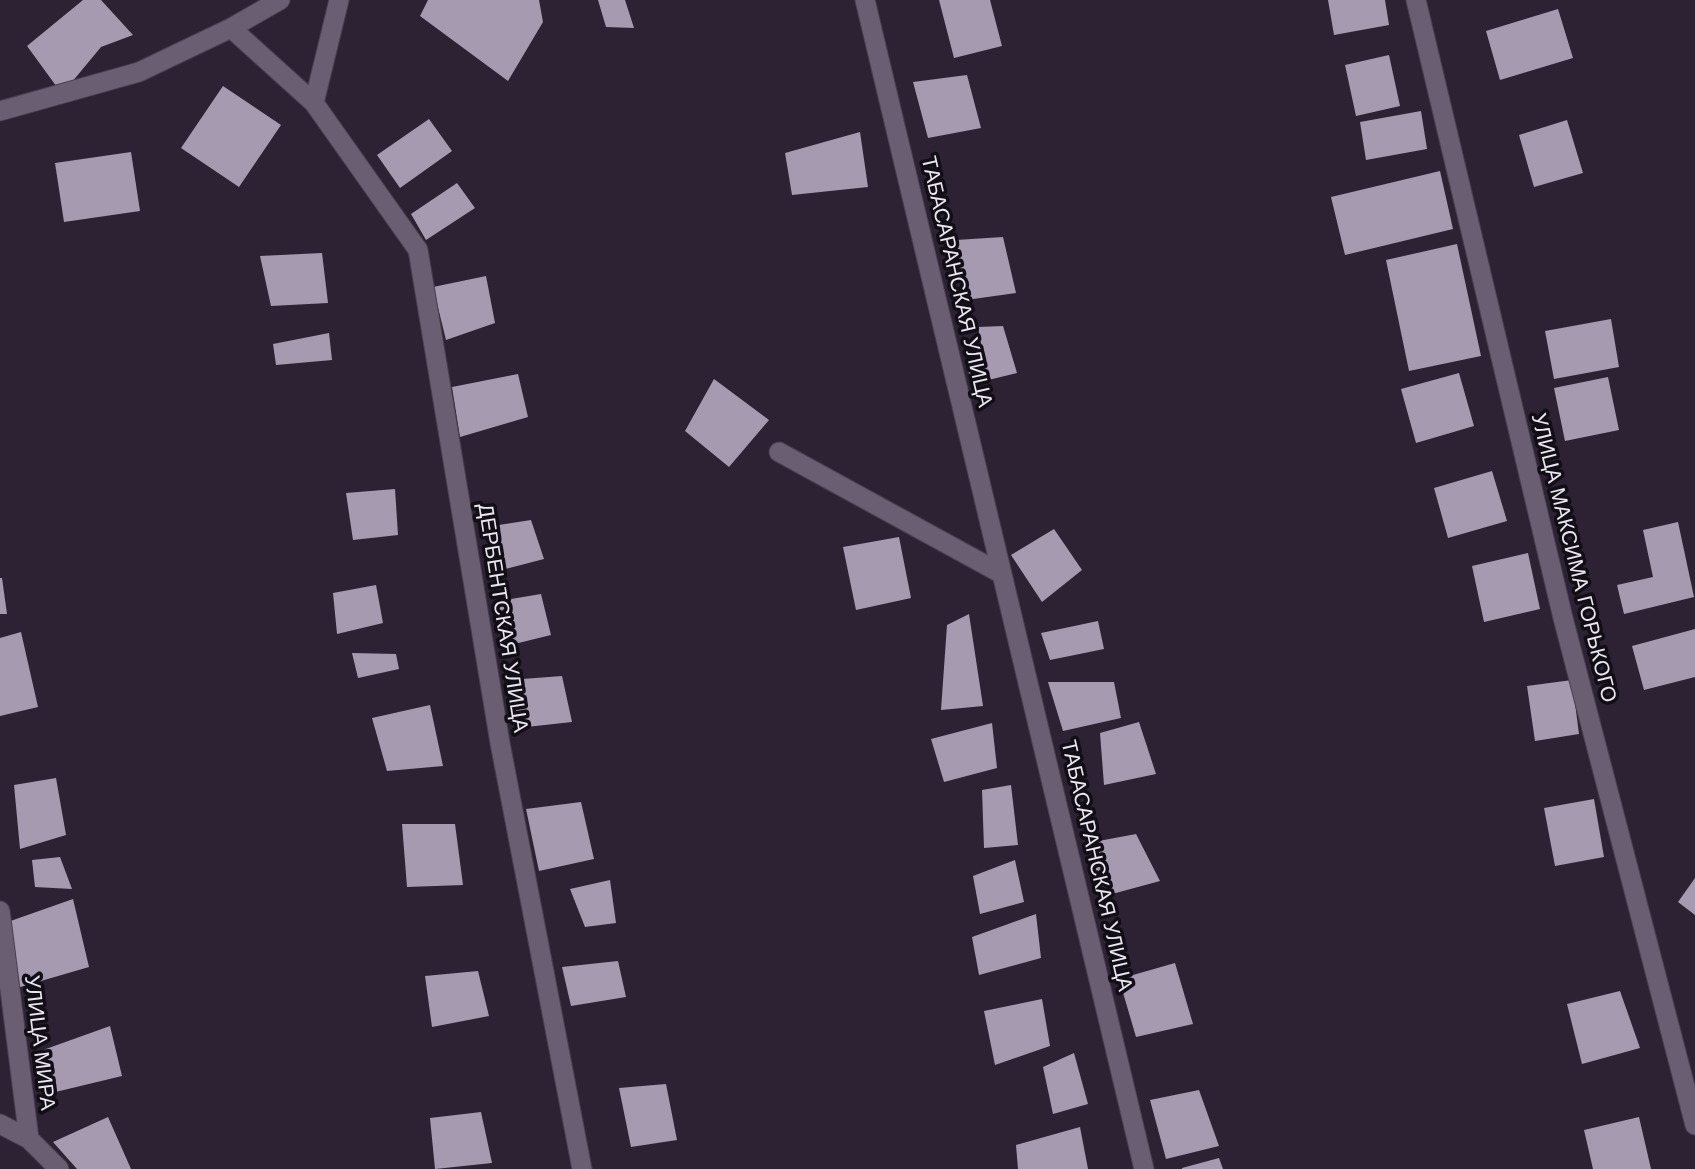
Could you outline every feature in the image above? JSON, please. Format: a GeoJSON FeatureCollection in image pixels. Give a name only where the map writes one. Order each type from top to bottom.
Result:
{"type":"FeatureCollection","features":[{"type":"Feature","properties":{"kind":"street"},"geometry":{"type":"LineString","coordinates":[[0,111],[139,72],[232,28],[280,0]]}},
{"type":"Feature","properties":{"kind":"street"},"geometry":{"type":"LineString","coordinates":[[314,103],[339,0]]}},
{"type":"Feature","properties":{"kind":"street","name":"ТАБАСАРАНСКАЯ УЛИЦА"},"geometry":{"type":"LineString","coordinates":[[865,0],[1144,1169]]}},
{"type":"Feature","properties":{"kind":"street","name":"УЛИЦА МАКСИМА ГОРЬКОГО"},"geometry":{"type":"LineString","coordinates":[[1416,0],[1563,618],[1695,1125]]}},
{"type":"Feature","properties":{"kind":"street","name":"ДЕРБЕНТСКАЯ УЛИЦА"},"geometry":{"type":"LineString","coordinates":[[232,28],[314,103],[418,250],[500,743],[582,1169]]}},
{"type":"Feature","properties":{"kind":"street"},"geometry":{"type":"LineString","coordinates":[[779,452],[1002,575]]}},
{"type":"Feature","properties":{"kind":"street","name":"УЛИЦА МИРА"},"geometry":{"type":"LineString","coordinates":[[0,911],[29,1139],[58,1169]]}},
{"type":"Feature","properties":{"kind":"street"},"geometry":{"type":"LineString","coordinates":[[0,1125],[29,1139]]}},
{"type":"Feature","properties":{"kind":"building"},"geometry":{"type":"Polygon","coordinates":[[[83,0],[101,0],[133,35],[101,47],[62,94],[27,46],[83,0]]]}},
{"type":"Feature","properties":{"kind":"building"},"geometry":{"type":"Polygon","coordinates":[[[428,0],[539,0],[543,22],[508,81],[420,16],[428,0]]]}},
{"type":"Feature","properties":{"kind":"building"},"geometry":{"type":"Polygon","coordinates":[[[598,0],[625,0],[634,28],[606,27],[598,0]]]}},
{"type":"Feature","properties":{"kind":"building"},"geometry":{"type":"Polygon","coordinates":[[[939,0],[990,0],[1002,46],[954,58],[939,0]]]}},
{"type":"Feature","properties":{"kind":"building"},"geometry":{"type":"Polygon","coordinates":[[[1328,0],[1385,0],[1389,25],[1334,35],[1328,0]]]}},
{"type":"Feature","properties":{"kind":"building"},"geometry":{"type":"Polygon","coordinates":[[[1558,9],[1573,58],[1500,80],[1486,31],[1558,9]]]}},
{"type":"Feature","properties":{"kind":"building"},"geometry":{"type":"Polygon","coordinates":[[[1389,55],[1400,106],[1356,116],[1345,65],[1389,55]]]}},
{"type":"Feature","properties":{"kind":"building"},"geometry":{"type":"Polygon","coordinates":[[[967,75],[981,128],[928,138],[913,82],[967,75]]]}},
{"type":"Feature","properties":{"kind":"building"},"geometry":{"type":"Polygon","coordinates":[[[223,86],[281,125],[239,187],[181,148],[223,86]]]}},
{"type":"Feature","properties":{"kind":"building"},"geometry":{"type":"Polygon","coordinates":[[[1421,111],[1427,149],[1366,160],[1360,122],[1421,111]]]}},
{"type":"Feature","properties":{"kind":"building"},"geometry":{"type":"Polygon","coordinates":[[[429,119],[452,151],[400,188],[377,155],[429,119]]]}},
{"type":"Feature","properties":{"kind":"building"},"geometry":{"type":"Polygon","coordinates":[[[1567,120],[1583,173],[1534,187],[1519,135],[1567,120]]]}},
{"type":"Feature","properties":{"kind":"building"},"geometry":{"type":"Polygon","coordinates":[[[860,132],[868,187],[792,195],[785,153],[860,132]]]}},
{"type":"Feature","properties":{"kind":"building"},"geometry":{"type":"Polygon","coordinates":[[[131,152],[140,211],[64,222],[55,163],[131,152]]]}},
{"type":"Feature","properties":{"kind":"building"},"geometry":{"type":"Polygon","coordinates":[[[1440,171],[1453,229],[1345,255],[1331,197],[1440,171]]]}},
{"type":"Feature","properties":{"kind":"building"},"geometry":{"type":"Polygon","coordinates":[[[457,183],[475,208],[426,240],[411,214],[457,183]]]}},
{"type":"Feature","properties":{"kind":"building"},"geometry":{"type":"Polygon","coordinates":[[[1003,237],[1016,293],[966,300],[956,240],[1003,237]]]}},
{"type":"Feature","properties":{"kind":"building"},"geometry":{"type":"Polygon","coordinates":[[[1457,244],[1481,356],[1409,371],[1386,260],[1457,244]]]}},
{"type":"Feature","properties":{"kind":"building"},"geometry":{"type":"Polygon","coordinates":[[[322,253],[328,303],[271,306],[260,256],[322,253]]]}},
{"type":"Feature","properties":{"kind":"building"},"geometry":{"type":"Polygon","coordinates":[[[486,276],[495,323],[446,340],[433,287],[486,276]]]}},
{"type":"Feature","properties":{"kind":"building"},"geometry":{"type":"Polygon","coordinates":[[[1611,319],[1619,367],[1554,379],[1545,331],[1611,319]]]}},
{"type":"Feature","properties":{"kind":"building"},"geometry":{"type":"Polygon","coordinates":[[[1003,326],[1017,373],[972,384],[966,363],[984,359],[978,327],[1003,326]]]}},
{"type":"Feature","properties":{"kind":"building"},"geometry":{"type":"Polygon","coordinates":[[[329,333],[332,360],[276,365],[273,344],[329,333]]]}},
{"type":"Feature","properties":{"kind":"building"},"geometry":{"type":"Polygon","coordinates":[[[1459,373],[1474,426],[1416,443],[1401,389],[1459,373]]]}},
{"type":"Feature","properties":{"kind":"building"},"geometry":{"type":"Polygon","coordinates":[[[518,374],[528,417],[460,437],[452,387],[518,374]]]}},
{"type":"Feature","properties":{"kind":"building"},"geometry":{"type":"Polygon","coordinates":[[[1608,377],[1619,430],[1565,441],[1554,388],[1608,377]]]}},
{"type":"Feature","properties":{"kind":"building"},"geometry":{"type":"Polygon","coordinates":[[[714,379],[769,420],[729,467],[685,431],[714,379]]]}},
{"type":"Feature","properties":{"kind":"building"},"geometry":{"type":"Polygon","coordinates":[[[1492,471],[1507,521],[1448,538],[1434,488],[1492,471]]]}},
{"type":"Feature","properties":{"kind":"building"},"geometry":{"type":"Polygon","coordinates":[[[395,489],[398,535],[353,540],[346,493],[395,489]]]}},
{"type":"Feature","properties":{"kind":"building"},"geometry":{"type":"Polygon","coordinates":[[[531,520],[544,559],[490,573],[486,527],[531,520]]]}},
{"type":"Feature","properties":{"kind":"building"},"geometry":{"type":"Polygon","coordinates":[[[1678,522],[1694,597],[1624,614],[1617,585],[1653,577],[1643,530],[1678,522]]]}},
{"type":"Feature","properties":{"kind":"building"},"geometry":{"type":"Polygon","coordinates":[[[1054,529],[1082,570],[1042,602],[1011,555],[1054,529]]]}},
{"type":"Feature","properties":{"kind":"building"},"geometry":{"type":"Polygon","coordinates":[[[899,537],[911,598],[856,610],[843,547],[899,537]]]}},
{"type":"Feature","properties":{"kind":"building"},"geometry":{"type":"Polygon","coordinates":[[[1528,553],[1540,609],[1484,622],[1472,566],[1528,553]]]}},
{"type":"Feature","properties":{"kind":"building"},"geometry":{"type":"Polygon","coordinates":[[[2,578],[7,614],[0,614],[2,578]]]}},
{"type":"Feature","properties":{"kind":"building"},"geometry":{"type":"Polygon","coordinates":[[[376,585],[383,623],[337,634],[333,593],[376,585]]]}},
{"type":"Feature","properties":{"kind":"building"},"geometry":{"type":"Polygon","coordinates":[[[541,594],[551,635],[502,647],[493,602],[541,594]]]}},
{"type":"Feature","properties":{"kind":"building"},"geometry":{"type":"Polygon","coordinates":[[[969,614],[983,706],[941,710],[947,625],[969,614]]]}},
{"type":"Feature","properties":{"kind":"building"},"geometry":{"type":"Polygon","coordinates":[[[1098,621],[1104,649],[1050,660],[1041,633],[1098,621]]]}},
{"type":"Feature","properties":{"kind":"building"},"geometry":{"type":"Polygon","coordinates":[[[1695,629],[1695,677],[1644,690],[1632,646],[1695,629]]]}},
{"type":"Feature","properties":{"kind":"building"},"geometry":{"type":"Polygon","coordinates":[[[21,632],[38,707],[0,716],[0,638],[21,632]]]}},
{"type":"Feature","properties":{"kind":"building"},"geometry":{"type":"Polygon","coordinates":[[[352,653],[396,654],[399,669],[358,678],[352,653]]]}},
{"type":"Feature","properties":{"kind":"building"},"geometry":{"type":"Polygon","coordinates":[[[562,676],[572,722],[517,728],[509,680],[562,676]]]}},
{"type":"Feature","properties":{"kind":"building"},"geometry":{"type":"Polygon","coordinates":[[[1572,680],[1579,734],[1535,741],[1527,686],[1572,680]]]}},
{"type":"Feature","properties":{"kind":"building"},"geometry":{"type":"Polygon","coordinates":[[[1048,682],[1114,682],[1121,718],[1063,731],[1048,682]]]}},
{"type":"Feature","properties":{"kind":"building"},"geometry":{"type":"Polygon","coordinates":[[[430,705],[443,766],[387,771],[372,718],[430,705]]]}},
{"type":"Feature","properties":{"kind":"building"},"geometry":{"type":"Polygon","coordinates":[[[1139,722],[1156,774],[1104,785],[1100,733],[1139,722]]]}},
{"type":"Feature","properties":{"kind":"building"},"geometry":{"type":"Polygon","coordinates":[[[992,723],[997,768],[944,782],[931,739],[992,723]]]}},
{"type":"Feature","properties":{"kind":"building"},"geometry":{"type":"Polygon","coordinates":[[[56,778],[66,835],[20,849],[14,785],[56,778]]]}},
{"type":"Feature","properties":{"kind":"building"},"geometry":{"type":"Polygon","coordinates":[[[1011,785],[1018,845],[984,848],[982,790],[1011,785]]]}},
{"type":"Feature","properties":{"kind":"building"},"geometry":{"type":"Polygon","coordinates":[[[1594,799],[1604,857],[1555,866],[1544,808],[1594,799]]]}},
{"type":"Feature","properties":{"kind":"building"},"geometry":{"type":"Polygon","coordinates":[[[581,802],[594,859],[539,871],[526,809],[581,802]]]}},
{"type":"Feature","properties":{"kind":"building"},"geometry":{"type":"Polygon","coordinates":[[[402,824],[455,824],[463,885],[407,887],[402,824]]]}},
{"type":"Feature","properties":{"kind":"building"},"geometry":{"type":"Polygon","coordinates":[[[1136,834],[1160,881],[1101,897],[1088,843],[1136,834]]]}},
{"type":"Feature","properties":{"kind":"building"},"geometry":{"type":"Polygon","coordinates":[[[60,857],[72,889],[35,887],[32,860],[60,857]]]}},
{"type":"Feature","properties":{"kind":"building"},"geometry":{"type":"Polygon","coordinates":[[[1015,860],[1024,902],[980,914],[973,876],[1015,860]]]}},
{"type":"Feature","properties":{"kind":"building"},"geometry":{"type":"Polygon","coordinates":[[[1695,878],[1695,915],[1678,902],[1695,878]]]}},
{"type":"Feature","properties":{"kind":"building"},"geometry":{"type":"Polygon","coordinates":[[[610,880],[616,923],[585,927],[570,889],[610,880]]]}},
{"type":"Feature","properties":{"kind":"building"},"geometry":{"type":"Polygon","coordinates":[[[73,899],[89,967],[10,990],[2,924],[73,899]]]}},
{"type":"Feature","properties":{"kind":"building"},"geometry":{"type":"Polygon","coordinates":[[[1036,914],[1041,958],[979,975],[972,937],[1036,914]]]}},
{"type":"Feature","properties":{"kind":"building"},"geometry":{"type":"Polygon","coordinates":[[[618,961],[626,997],[571,1006],[562,967],[618,961]]]}},
{"type":"Feature","properties":{"kind":"building"},"geometry":{"type":"Polygon","coordinates":[[[1175,963],[1193,1024],[1136,1037],[1119,979],[1175,963]]]}},
{"type":"Feature","properties":{"kind":"building"},"geometry":{"type":"Polygon","coordinates":[[[478,971],[489,1016],[432,1027],[425,976],[478,971]]]}},
{"type":"Feature","properties":{"kind":"building"},"geometry":{"type":"Polygon","coordinates":[[[1620,991],[1640,1048],[1582,1064],[1567,1004],[1620,991]]]}},
{"type":"Feature","properties":{"kind":"building"},"geometry":{"type":"Polygon","coordinates":[[[1042,999],[1050,1046],[995,1065],[984,1011],[1042,999]]]}},
{"type":"Feature","properties":{"kind":"building"},"geometry":{"type":"Polygon","coordinates":[[[110,1026],[122,1076],[43,1095],[32,1054],[110,1026]]]}},
{"type":"Feature","properties":{"kind":"building"},"geometry":{"type":"Polygon","coordinates":[[[1074,1053],[1088,1104],[1053,1114],[1043,1067],[1074,1053]]]}},
{"type":"Feature","properties":{"kind":"building"},"geometry":{"type":"Polygon","coordinates":[[[666,1084],[677,1140],[631,1147],[619,1088],[666,1084]]]}},
{"type":"Feature","properties":{"kind":"building"},"geometry":{"type":"Polygon","coordinates":[[[1199,1090],[1219,1146],[1166,1159],[1150,1100],[1199,1090]]]}},
{"type":"Feature","properties":{"kind":"building"},"geometry":{"type":"Polygon","coordinates":[[[481,1112],[492,1163],[435,1169],[430,1118],[481,1112]]]}},
{"type":"Feature","properties":{"kind":"building"},"geometry":{"type":"Polygon","coordinates":[[[108,1117],[131,1169],[77,1169],[53,1142],[108,1117]]]}},
{"type":"Feature","properties":{"kind":"building"},"geometry":{"type":"Polygon","coordinates":[[[1639,1117],[1651,1169],[1593,1169],[1584,1130],[1639,1117]]]}},
{"type":"Feature","properties":{"kind":"building"},"geometry":{"type":"Polygon","coordinates":[[[1080,1127],[1088,1169],[1018,1169],[1016,1145],[1080,1127]]]}},
{"type":"Feature","properties":{"kind":"building"},"geometry":{"type":"Polygon","coordinates":[[[1219,1158],[1223,1169],[1182,1169],[1182,1168],[1219,1158]]]}}]}
